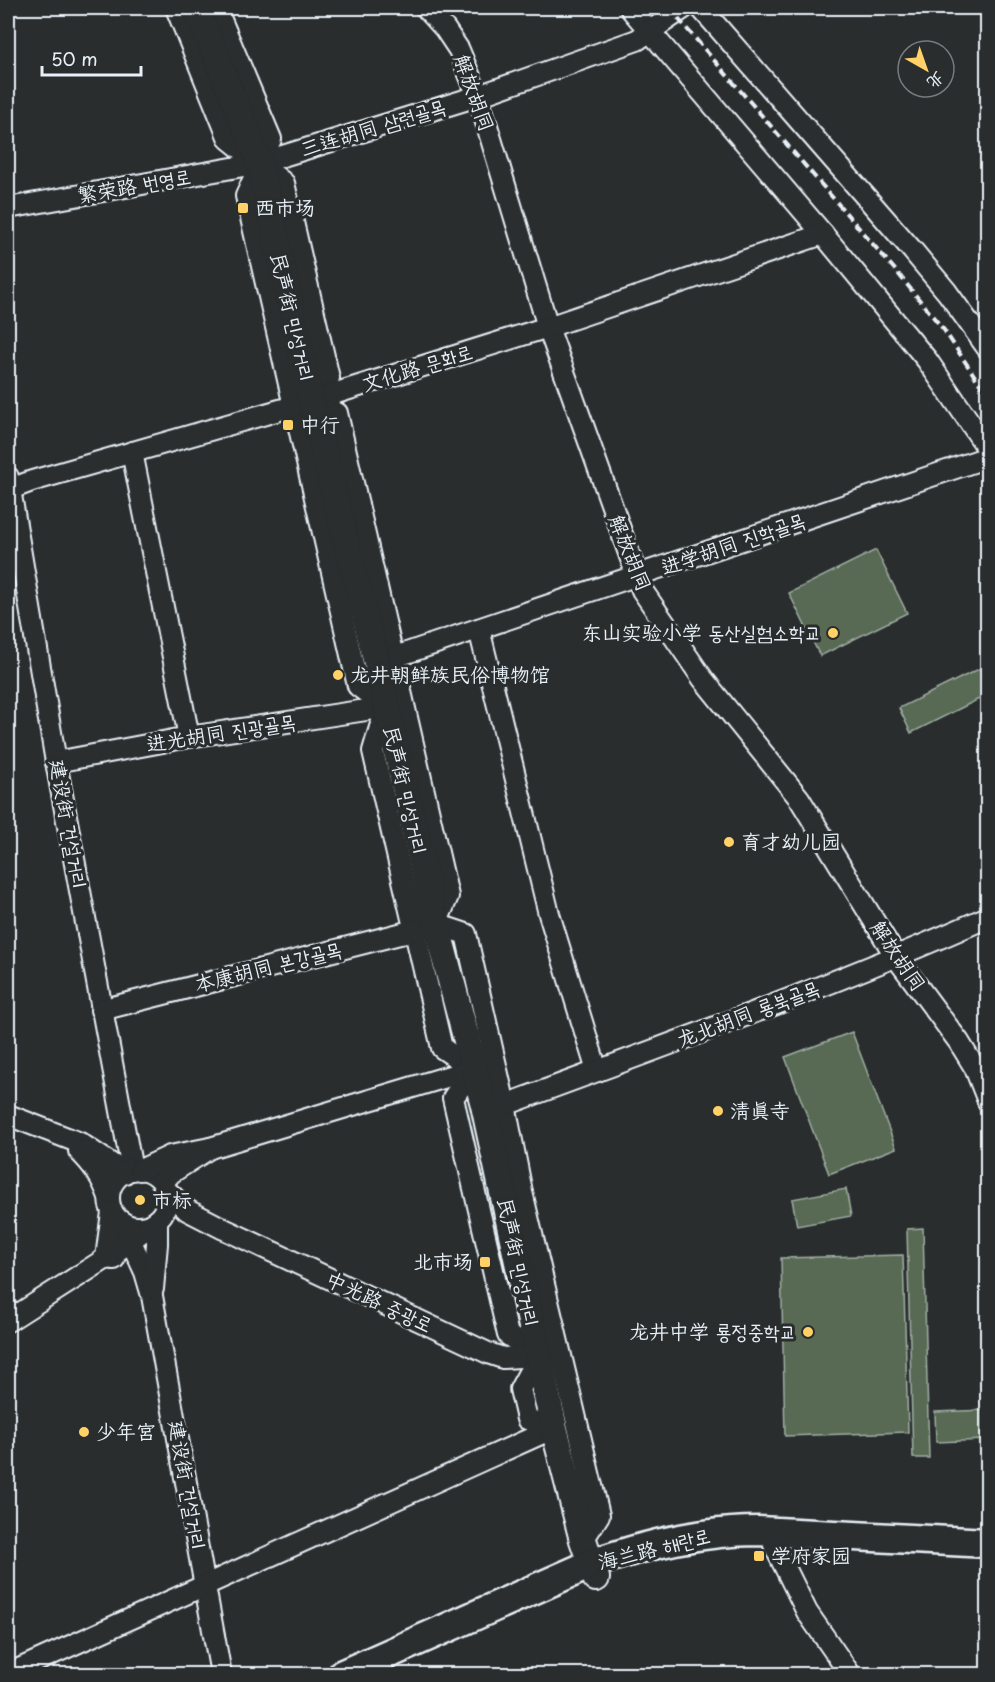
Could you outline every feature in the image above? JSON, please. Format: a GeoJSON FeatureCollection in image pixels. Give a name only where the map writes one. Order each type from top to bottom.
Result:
{"type":"FeatureCollection","features":[{"type":"Feature","properties":{"kind":"highway","name":"海兰路 해란로"},"geometry":{"type":"LineString","coordinates":[[343,1674],[590,1561],[684,1538],[734,1531],[808,1532],[987,1543]]}},
{"type":"Feature","properties":{"kind":"highway","name":"海兰路 해란로"},"geometry":{"type":"LineString","coordinates":[[374,1674],[548,1596],[590,1561],[747,1545],[987,1558]]}},
{"type":"Feature","properties":{"kind":"main road","name":"民声街 민성거리"},"geometry":{"type":"LineString","coordinates":[[196,8],[260,164],[303,404],[385,660],[386,707],[425,927],[472,1069],[494,1105],[513,1194],[538,1356],[554,1428],[590,1561]]}},
{"type":"Feature","properties":{"kind":"street"},"geometry":{"type":"LineString","coordinates":[[176,8],[229,139],[260,164],[270,139],[216,8]]}},
{"type":"Feature","properties":{"kind":"street","name":"解放胡同"},"geometry":{"type":"LineString","coordinates":[[426,8],[446,29],[459,50],[478,96],[548,327],[642,590],[703,679],[800,798],[896,957],[959,1042],[975,1068],[987,1101]]}},
{"type":"Feature","properties":{"kind":"street"},"geometry":{"type":"LineString","coordinates":[[630,8],[927,360],[987,449]]}},
{"type":"Feature","properties":{"kind":"street","name":"三连胡同 삼련골목"},"geometry":{"type":"LineString","coordinates":[[260,164],[478,96],[637,40],[684,8]]}},
{"type":"Feature","properties":{"kind":"street"},"geometry":{"type":"LineString","coordinates":[[701,8],[913,251],[947,292],[987,349]]}},
{"type":"Feature","properties":{"kind":"street","name":"繁荣路 번영로"},"geometry":{"type":"LineString","coordinates":[[8,208],[260,164]]}},
{"type":"Feature","properties":{"kind":"street","name":"文化路 문화로"},"geometry":{"type":"LineString","coordinates":[[8,486],[303,404],[548,327],[823,234]]}},
{"type":"Feature","properties":{"kind":"street"},"geometry":{"type":"LineString","coordinates":[[303,404],[358,686],[386,707]]}},
{"type":"Feature","properties":{"kind":"street"},"geometry":{"type":"LineString","coordinates":[[132,452],[189,738]]}},
{"type":"Feature","properties":{"kind":"street","name":"进学胡同 진학골목"},"geometry":{"type":"LineString","coordinates":[[385,660],[987,458]]}},
{"type":"Feature","properties":{"kind":"street","name":"建设街 건설거리"},"geometry":{"type":"LineString","coordinates":[[8,486],[56,762],[132,1171]]}},
{"type":"Feature","properties":{"kind":"street"},"geometry":{"type":"LineString","coordinates":[[479,629],[552,923],[597,1071]]}},
{"type":"Feature","properties":{"kind":"street"},"geometry":{"type":"LineString","coordinates":[[385,660],[448,896],[425,927],[466,934],[494,1105]]}},
{"type":"Feature","properties":{"kind":"street","name":"进光胡同 진광골목"},"geometry":{"type":"LineString","coordinates":[[56,762],[189,738],[386,707]]}},
{"type":"Feature","properties":{"kind":"street","name":"龙北胡同 룡북골목"},"geometry":{"type":"LineString","coordinates":[[494,1105],[597,1071],[896,957],[987,917]]}},
{"type":"Feature","properties":{"kind":"street","name":"本康胡同 본강골목"},"geometry":{"type":"LineString","coordinates":[[101,1010],[425,927]]}},
{"type":"Feature","properties":{"kind":"street"},"geometry":{"type":"LineString","coordinates":[[106,1258],[114,1210],[112,1186],[132,1171],[170,1156],[210,1148],[472,1069]]}},
{"type":"Feature","properties":{"kind":"street"},"geometry":{"type":"LineString","coordinates":[[472,1069],[453,1098],[508,1335],[538,1356]]}},
{"type":"Feature","properties":{"kind":"street"},"geometry":{"type":"LineString","coordinates":[[8,1115],[80,1143],[132,1171],[153,1174],[165,1189]]}},
{"type":"Feature","properties":{"kind":"street"},"geometry":{"type":"LineString","coordinates":[[66,1139],[100,1175],[114,1210],[145,1272],[152,1296]]}},
{"type":"Feature","properties":{"kind":"street"},"geometry":{"type":"LineString","coordinates":[[152,1296],[159,1218],[166,1202],[163,1182],[171,1173],[210,1148]]}},
{"type":"Feature","properties":{"kind":"street","name":"中光路 중광로"},"geometry":{"type":"LineString","coordinates":[[165,1189],[187,1210],[224,1229],[488,1353],[502,1358],[538,1356]]}},
{"type":"Feature","properties":{"kind":"street"},"geometry":{"type":"LineString","coordinates":[[513,1194],[599,1515],[590,1561]]}},
{"type":"Feature","properties":{"kind":"street"},"geometry":{"type":"LineString","coordinates":[[114,1210],[140,1227],[149,1225],[159,1218]]}},
{"type":"Feature","properties":{"kind":"street"},"geometry":{"type":"LineString","coordinates":[[8,1321],[131,1241],[159,1218]]}},
{"type":"Feature","properties":{"kind":"street","name":"中光路 중광로"},"geometry":{"type":"LineString","coordinates":[[159,1218],[224,1229]]}},
{"type":"Feature","properties":{"kind":"street"},"geometry":{"type":"LineString","coordinates":[[106,1258],[132,1265],[138,1270],[152,1296]]}},
{"type":"Feature","properties":{"kind":"street","name":"建设街 건설거리"},"geometry":{"type":"LineString","coordinates":[[152,1296],[221,1674]]}},
{"type":"Feature","properties":{"kind":"street"},"geometry":{"type":"LineString","coordinates":[[8,1674],[554,1428]]}},
{"type":"Feature","properties":{"kind":"street"},"geometry":{"type":"LineString","coordinates":[[774,1545],[807,1612],[850,1674]]}},
{"type":"Feature","properties":{"kind":"green space"},"geometry":{"type":"Polygon","coordinates":[[[876,550],[907,613],[820,656],[789,593],[876,550]]]}},
{"type":"Feature","properties":{"kind":"green space"},"geometry":{"type":"Polygon","coordinates":[[[987,665],[987,695],[911,733],[899,708],[987,665]]]}},
{"type":"Feature","properties":{"kind":"green space"},"geometry":{"type":"Polygon","coordinates":[[[852,1032],[896,1148],[829,1174],[785,1057],[852,1032]]]}},
{"type":"Feature","properties":{"kind":"green space"},"geometry":{"type":"Polygon","coordinates":[[[846,1189],[851,1216],[797,1226],[792,1199],[846,1189]]]}},
{"type":"Feature","properties":{"kind":"green space"},"geometry":{"type":"Polygon","coordinates":[[[923,1228],[929,1458],[913,1458],[907,1229],[923,1228]]]}},
{"type":"Feature","properties":{"kind":"green space"},"geometry":{"type":"Polygon","coordinates":[[[903,1255],[908,1432],[785,1436],[781,1258],[903,1255]]]}},
{"type":"Feature","properties":{"kind":"green space"},"geometry":{"type":"Polygon","coordinates":[[[987,1410],[987,1440],[936,1442],[935,1412],[987,1410]]]}},
{"type":"Feature","properties":{"kind":"railway"},"geometry":{"type":"LineString","coordinates":[[669,8],[896,271],[944,330],[988,396]]}},
{"type":"Feature","properties":{"kind":"place","name":"西市场"},"geometry":{"type":"Point","coordinates":[243,208]}},
{"type":"Feature","properties":{"kind":"place","name":"中行"},"geometry":{"type":"Point","coordinates":[288,425]}},
{"type":"Feature","properties":{"kind":"place","name":"东山实验小学 동산실험소학교"},"geometry":{"type":"Point","coordinates":[833,633]}},
{"type":"Feature","properties":{"kind":"place","name":"龙井朝鲜族民俗博物馆"},"geometry":{"type":"Point","coordinates":[338,675]}},
{"type":"Feature","properties":{"kind":"place","name":"育才幼儿园"},"geometry":{"type":"Point","coordinates":[729,842]}},
{"type":"Feature","properties":{"kind":"place","name":"清真寺"},"geometry":{"type":"Point","coordinates":[718,1111]}},
{"type":"Feature","properties":{"kind":"place","name":"市标"},"geometry":{"type":"Point","coordinates":[140,1200]}},
{"type":"Feature","properties":{"kind":"place","name":"北市场"},"geometry":{"type":"Point","coordinates":[485,1262]}},
{"type":"Feature","properties":{"kind":"place","name":"龙井中学 룡정중학교"},"geometry":{"type":"Point","coordinates":[808,1332]}},
{"type":"Feature","properties":{"kind":"place","name":"少年宫"},"geometry":{"type":"Point","coordinates":[84,1432]}},
{"type":"Feature","properties":{"kind":"place","name":"学府家园"},"geometry":{"type":"Point","coordinates":[759,1556]}}]}
